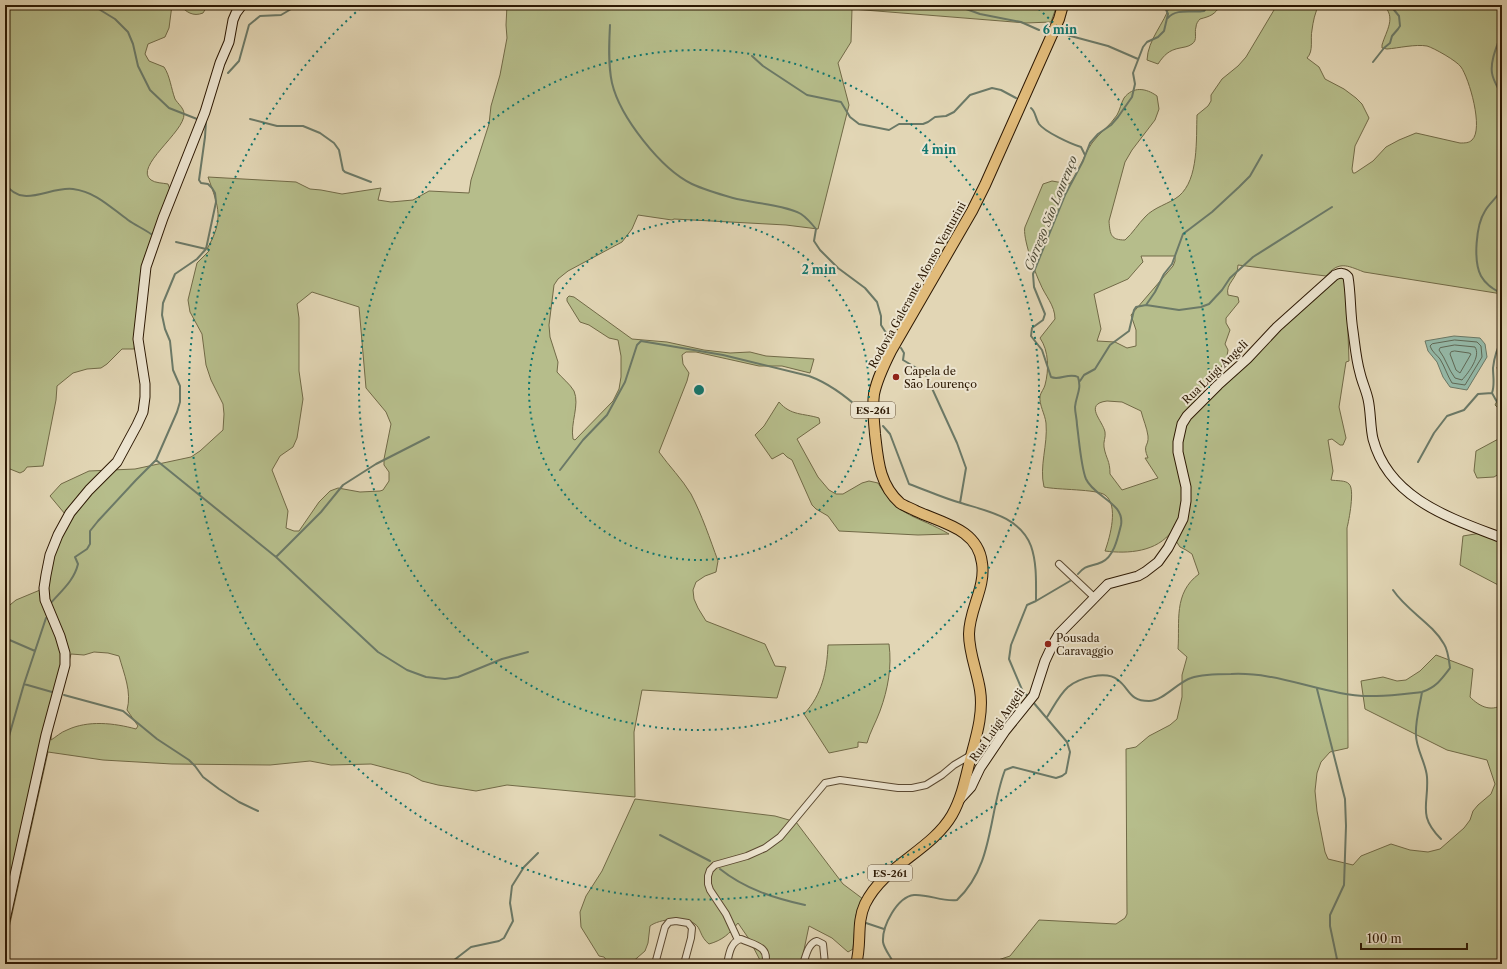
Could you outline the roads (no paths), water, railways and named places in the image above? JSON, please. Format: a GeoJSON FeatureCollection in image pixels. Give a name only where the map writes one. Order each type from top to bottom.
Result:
{"type":"FeatureCollection","features":[{"type":"Feature","properties":{"kind":"main road","name":"Rodovia Galerante Afonso Venturini"},"geometry":{"type":"LineString","coordinates":[[959,800],[980,719],[980,690],[970,645],[969,633],[971,619],[982,579],[982,564],[975,543],[966,534],[955,527],[928,517],[901,504],[892,494],[883,479],[878,465],[873,409],[874,394],[882,368],[891,351],[979,198],[1059,19],[1063,5]]}},
{"type":"Feature","properties":{"kind":"main road","name":"ES-261"},"geometry":{"type":"LineString","coordinates":[[856,964],[860,917],[872,893],[879,883],[912,854],[935,837],[952,814],[959,800]]}},
{"type":"Feature","properties":{"kind":"street"},"geometry":{"type":"LineString","coordinates":[[194,5],[201,5]]}},
{"type":"Feature","properties":{"kind":"street"},"geometry":{"type":"LineString","coordinates":[[5,920],[46,735],[65,665],[65,654],[60,636],[45,600],[45,581],[50,555],[58,535],[70,513],[89,490],[117,462],[138,426],[143,412],[145,384],[138,339],[146,267],[162,218],[205,112],[220,63],[229,42],[236,13],[242,5]]}},
{"type":"Feature","properties":{"kind":"street","name":"Rua Luigi Angeli"},"geometry":{"type":"LineString","coordinates":[[959,800],[971,787],[1005,731],[1034,695],[1045,661],[1059,634],[1108,584],[1138,576],[1158,562],[1168,548],[1183,519],[1186,501],[1186,487],[1178,452],[1178,442],[1182,424],[1187,416],[1247,359],[1277,327],[1335,275],[1342,273],[1345,274],[1348,281],[1356,356],[1368,397],[1372,438],[1378,455],[1388,472],[1402,488],[1425,505],[1441,514],[1502,538]]}},
{"type":"Feature","properties":{"kind":"street"},"geometry":{"type":"LineString","coordinates":[[1059,564],[1095,598]]}},
{"type":"Feature","properties":{"kind":"street"},"geometry":{"type":"LineString","coordinates":[[738,940],[726,914],[710,890],[708,884],[710,870],[715,865],[747,856],[765,848],[780,837],[825,783],[840,780],[898,788],[912,788],[926,785],[971,755]]}},
{"type":"Feature","properties":{"kind":"street"},"geometry":{"type":"LineString","coordinates":[[655,964],[665,927],[672,921],[688,923],[692,928],[684,964]]}},
{"type":"Feature","properties":{"kind":"street"},"geometry":{"type":"LineString","coordinates":[[727,964],[732,945],[741,939],[764,949],[766,954],[765,964]]}},
{"type":"Feature","properties":{"kind":"street"},"geometry":{"type":"LineString","coordinates":[[803,964],[810,945],[812,942],[817,941],[823,944],[825,964]]}},
{"type":"Feature","properties":{"kind":"water"},"geometry":{"type":"Polygon","coordinates":[[[1454,336],[1480,338],[1485,344],[1487,357],[1467,390],[1450,387],[1443,377],[1437,362],[1428,351],[1425,341],[1454,336]]]}},
{"type":"Feature","properties":{"kind":"waterway"},"geometry":{"type":"LineString","coordinates":[[92,5],[115,19],[128,32],[133,44],[138,66],[150,90],[169,108],[197,119]]}},
{"type":"Feature","properties":{"kind":"waterway"},"geometry":{"type":"LineString","coordinates":[[228,73],[239,61],[249,25],[260,16],[281,15],[298,5]]}},
{"type":"Feature","properties":{"kind":"waterway"},"geometry":{"type":"LineString","coordinates":[[955,5],[980,14],[1021,22],[1039,30]]}},
{"type":"Feature","properties":{"kind":"waterway","name":"Córrego São Lourenço"},"geometry":{"type":"LineString","coordinates":[[1078,574],[1089,566],[1098,564],[1110,556],[1117,541],[1121,525],[1121,517],[1114,506],[1095,491],[1084,474],[1075,409],[1079,389],[1078,377],[1071,375],[1058,378],[1051,377],[1042,350],[1031,336],[1032,328],[1043,320],[1045,314],[1034,287],[1033,274],[1065,195],[1083,161],[1090,143],[1098,134],[1111,125],[1132,97],[1135,84],[1133,73],[1143,47],[1147,42],[1158,37],[1164,31],[1168,14],[1164,5]]}},
{"type":"Feature","properties":{"kind":"waterway"},"geometry":{"type":"LineString","coordinates":[[1168,18],[1171,15],[1180,12],[1204,11],[1209,5]]}},
{"type":"Feature","properties":{"kind":"waterway"},"geometry":{"type":"LineString","coordinates":[[1373,62],[1390,43],[1392,36],[1400,26],[1399,16],[1390,5]]}},
{"type":"Feature","properties":{"kind":"waterway"},"geometry":{"type":"LineString","coordinates":[[610,25],[609,47],[612,83],[616,96],[624,111],[643,141],[668,167],[680,177],[692,184],[712,192],[740,200],[787,208],[801,214],[816,229],[814,241],[820,250],[838,268],[865,288],[877,302],[881,316],[881,325],[888,336]]}},
{"type":"Feature","properties":{"kind":"waterway"},"geometry":{"type":"LineString","coordinates":[[1502,32],[1492,63],[1492,73],[1502,96]]}},
{"type":"Feature","properties":{"kind":"waterway"},"geometry":{"type":"LineString","coordinates":[[1067,35],[1108,46],[1138,59]]}},
{"type":"Feature","properties":{"kind":"waterway"},"geometry":{"type":"LineString","coordinates":[[752,56],[763,66],[807,95],[841,102],[850,117],[859,124],[889,130],[899,124],[923,124],[935,117],[946,116],[954,112],[970,95],[992,88],[1001,90],[1016,98]]}},
{"type":"Feature","properties":{"kind":"waterway"},"geometry":{"type":"LineString","coordinates":[[1031,108],[1042,127],[1058,137],[1081,147],[1085,155]]}},
{"type":"Feature","properties":{"kind":"waterway"},"geometry":{"type":"LineString","coordinates":[[250,119],[277,126],[303,126],[320,133],[334,143],[339,150],[343,170],[345,172],[371,182]]}},
{"type":"Feature","properties":{"kind":"waterway"},"geometry":{"type":"LineString","coordinates":[[50,604],[67,586],[73,576],[78,564],[75,557],[87,549],[90,544],[90,531],[156,460],[177,412],[180,402],[180,386],[173,370],[170,341],[165,329],[162,315],[163,303],[175,274],[197,259],[206,249],[216,202],[215,193],[212,188],[208,184],[201,183],[199,180],[206,121]]}},
{"type":"Feature","properties":{"kind":"waterway"},"geometry":{"type":"LineString","coordinates":[[1146,305],[1155,292],[1164,274],[1172,264],[1183,234],[1212,212],[1239,187],[1250,176],[1262,155]]}},
{"type":"Feature","properties":{"kind":"waterway"},"geometry":{"type":"LineString","coordinates":[[1502,155],[1500,164],[1502,176]]}},
{"type":"Feature","properties":{"kind":"waterway"},"geometry":{"type":"LineString","coordinates":[[5,183],[12,191],[19,195],[36,195],[64,189],[73,189],[89,193],[151,234]]}},
{"type":"Feature","properties":{"kind":"waterway"},"geometry":{"type":"LineString","coordinates":[[1502,186],[1500,192],[1487,208],[1482,217],[1479,225],[1476,253],[1481,276],[1488,284],[1502,294]]}},
{"type":"Feature","properties":{"kind":"waterway"},"geometry":{"type":"LineString","coordinates":[[1080,381],[1084,375],[1095,369],[1110,345],[1129,331],[1136,307],[1146,305],[1179,310],[1201,307],[1209,304],[1222,290],[1230,278],[1253,257],[1332,207]]}},
{"type":"Feature","properties":{"kind":"waterway"},"geometry":{"type":"LineString","coordinates":[[176,242],[206,249]]}},
{"type":"Feature","properties":{"kind":"waterway"},"geometry":{"type":"LineString","coordinates":[[1502,340],[1494,361],[1494,384],[1492,393],[1497,402],[1502,405]]}},
{"type":"Feature","properties":{"kind":"waterway"},"geometry":{"type":"LineString","coordinates":[[560,470],[583,440],[607,415],[625,382],[637,345],[641,341],[723,355],[809,376],[823,382],[837,391],[862,411]]}},
{"type":"Feature","properties":{"kind":"waterway"},"geometry":{"type":"LineString","coordinates":[[901,348],[904,353],[903,360],[925,373],[957,443],[966,468],[960,503]]}},
{"type":"Feature","properties":{"kind":"waterway"},"geometry":{"type":"LineString","coordinates":[[1418,462],[1434,433],[1447,416],[1464,410],[1478,394],[1492,393]]}},
{"type":"Feature","properties":{"kind":"waterway"},"geometry":{"type":"LineString","coordinates":[[883,426],[890,434],[909,484],[948,499],[992,512],[1011,522],[1026,536],[1031,546],[1034,559],[1036,573],[1036,601]]}},
{"type":"Feature","properties":{"kind":"waterway"},"geometry":{"type":"LineString","coordinates":[[276,557],[321,512],[343,485],[376,464],[429,437]]}},
{"type":"Feature","properties":{"kind":"waterway"},"geometry":{"type":"LineString","coordinates":[[156,460],[276,557],[378,652],[407,670],[426,677],[445,679],[458,677],[502,659],[528,652]]}},
{"type":"Feature","properties":{"kind":"waterway","name":"Córrego São Lourenço"},"geometry":{"type":"LineString","coordinates":[[1029,697],[1023,692],[1009,659],[1011,645],[1027,605],[1070,581]]}},
{"type":"Feature","properties":{"kind":"waterway"},"geometry":{"type":"LineString","coordinates":[[1047,717],[1068,687],[1085,678],[1100,675],[1113,677],[1122,683],[1134,697],[1149,701],[1160,698],[1186,680],[1216,674],[1259,675],[1360,696],[1381,696],[1422,692],[1438,683],[1450,668],[1447,652],[1444,644],[1433,630],[1405,604],[1393,590]]}},
{"type":"Feature","properties":{"kind":"waterway"},"geometry":{"type":"LineString","coordinates":[[5,750],[24,684],[46,618]]}},
{"type":"Feature","properties":{"kind":"waterway"},"geometry":{"type":"LineString","coordinates":[[5,638],[35,651]]}},
{"type":"Feature","properties":{"kind":"waterway"},"geometry":{"type":"LineString","coordinates":[[24,684],[52,692]]}},
{"type":"Feature","properties":{"kind":"waterway"},"geometry":{"type":"LineString","coordinates":[[1317,689],[1345,799],[1346,826],[1344,885],[1330,915],[1330,926],[1338,964]]}},
{"type":"Feature","properties":{"kind":"waterway"},"geometry":{"type":"LineString","coordinates":[[1422,692],[1416,725],[1416,740],[1425,766],[1427,777],[1427,816],[1429,823],[1441,839]]}},
{"type":"Feature","properties":{"kind":"waterway"},"geometry":{"type":"LineString","coordinates":[[64,695],[123,711],[157,739],[189,760],[203,777],[219,789],[239,802],[258,811]]}},
{"type":"Feature","properties":{"kind":"waterway","name":"Córrego São Lourenço"},"geometry":{"type":"LineString","coordinates":[[894,964],[883,942],[885,928],[892,913],[896,907],[908,897],[919,895],[946,900],[957,900],[969,886],[978,871],[984,855],[1005,770],[1013,767],[1056,778],[1066,773],[1070,752],[1067,742],[1033,702]]}},
{"type":"Feature","properties":{"kind":"waterway"},"geometry":{"type":"LineString","coordinates":[[660,835],[710,861]]}},
{"type":"Feature","properties":{"kind":"waterway"},"geometry":{"type":"LineString","coordinates":[[449,964],[471,947],[499,941],[504,938],[513,921],[510,903],[512,886],[524,867],[538,853]]}},
{"type":"Feature","properties":{"kind":"waterway"},"geometry":{"type":"LineString","coordinates":[[720,869],[739,882],[760,892],[805,905]]}},
{"type":"Feature","properties":{"kind":"waterway"},"geometry":{"type":"LineString","coordinates":[[866,923],[884,929]]}},
{"type":"Feature","properties":{"kind":"waterway"},"geometry":{"type":"LineString","coordinates":[[1143,964],[1151,963]]}},
{"type":"Feature","properties":{"kind":"place","name":"Capela de São Lourenço"},"geometry":{"type":"Point","coordinates":[896,377]}},
{"type":"Feature","properties":{"kind":"place","name":"Pousada Caravaggio"},"geometry":{"type":"Point","coordinates":[1048,644]}}]}
